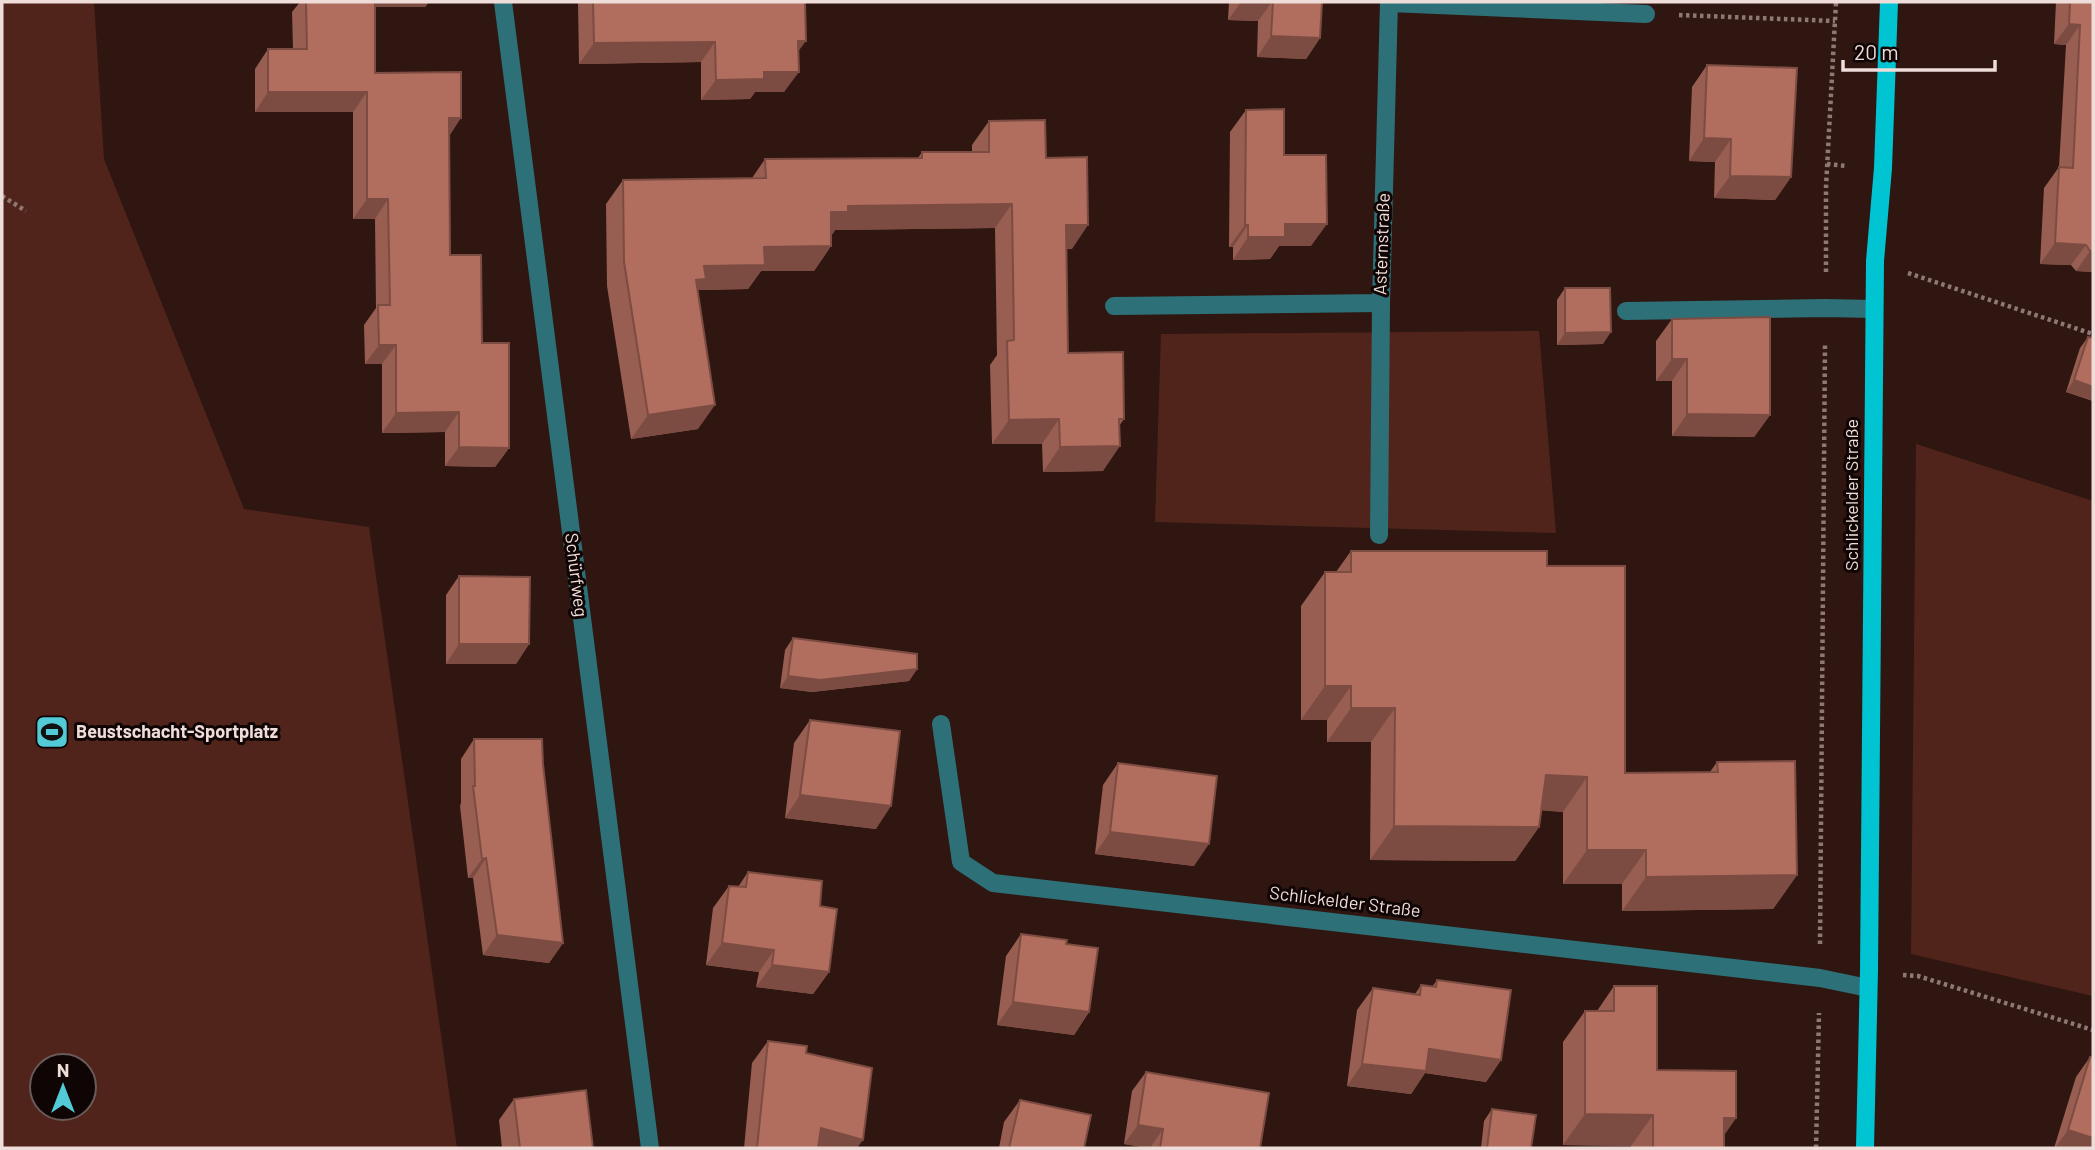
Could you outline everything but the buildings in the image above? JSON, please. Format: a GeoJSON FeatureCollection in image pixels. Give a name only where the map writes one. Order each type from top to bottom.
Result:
{"type":"FeatureCollection","features":[{"type":"Feature","properties":{"kind":"main road","name":"Schlickelder Straße"},"geometry":{"type":"LineString","coordinates":[[1865,1148],[1875,261],[1883,168],[1889,2]]}},
{"type":"Feature","properties":{"kind":"street","name":"Schürfweg"},"geometry":{"type":"LineString","coordinates":[[503,2],[650,1148]]}},
{"type":"Feature","properties":{"kind":"street","name":"Asternstraße"},"geometry":{"type":"LineString","coordinates":[[1114,306],[1381,303],[1389,2],[1646,14]]}},
{"type":"Feature","properties":{"kind":"street"},"geometry":{"type":"LineString","coordinates":[[1379,535],[1381,303]]}},
{"type":"Feature","properties":{"kind":"street"},"geometry":{"type":"LineString","coordinates":[[1626,311],[1874,309]]}},
{"type":"Feature","properties":{"kind":"street","name":"Schlickelder Straße"},"geometry":{"type":"LineString","coordinates":[[941,724],[961,862],[993,883],[1820,978],[1869,979]]}},
{"type":"Feature","properties":{"kind":"path"},"geometry":{"type":"LineString","coordinates":[[1816,1148],[1827,176],[1836,2]]}},
{"type":"Feature","properties":{"kind":"path"},"geometry":{"type":"LineString","coordinates":[[1646,14],[1835,21]]}},
{"type":"Feature","properties":{"kind":"path"},"geometry":{"type":"LineString","coordinates":[[2,196],[26,211]]}},
{"type":"Feature","properties":{"kind":"path"},"geometry":{"type":"LineString","coordinates":[[1875,261],[2093,334]]}},
{"type":"Feature","properties":{"kind":"path"},"geometry":{"type":"LineString","coordinates":[[1869,979],[1918,976],[2093,1030]]}},
{"type":"Feature","properties":{"kind":"shaded area"},"geometry":{"type":"Polygon","coordinates":[[[2,2],[94,2],[104,159],[244,509],[369,527],[457,1148],[2,1148],[2,2]]]}},
{"type":"Feature","properties":{"kind":"shaded area"},"geometry":{"type":"Polygon","coordinates":[[[1539,331],[1556,533],[1155,522],[1161,334],[1539,331]]]}},
{"type":"Feature","properties":{"kind":"shaded area"},"geometry":{"type":"Polygon","coordinates":[[[1916,444],[2093,501],[2093,996],[1911,954],[1916,444]]]}},
{"type":"Feature","properties":{"kind":"place","name":"Beustschacht-Sportplatz"},"geometry":{"type":"Point","coordinates":[52,732]}}]}
